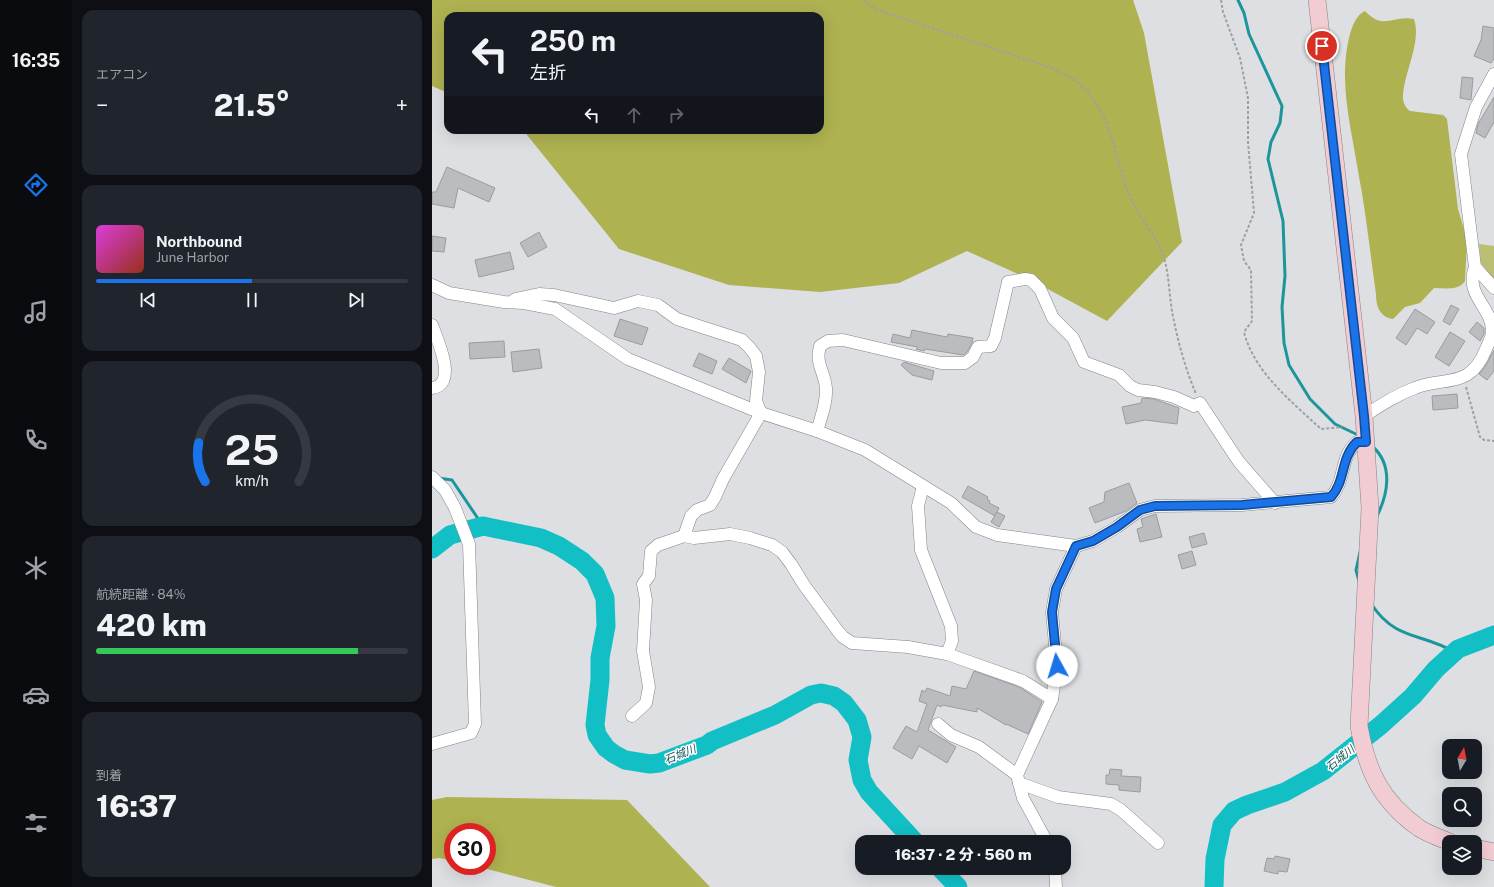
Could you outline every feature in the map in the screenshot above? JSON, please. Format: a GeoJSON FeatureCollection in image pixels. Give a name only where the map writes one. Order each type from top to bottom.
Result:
{"type":"FeatureCollection","features":[{"type":"Feature","properties":{"kind":"street"},"geometry":{"type":"LineString","coordinates":[[1317,0],[1364,416],[1370,508],[1359,726],[1364,754],[1372,774],[1390,803],[1420,829],[1442,839]]}},
{"type":"Feature","properties":{"kind":"street"},"geometry":{"type":"LineString","coordinates":[[1364,416],[1392,398],[1418,387],[1441,383],[1468,375],[1484,355],[1493,333],[1490,321],[1473,288],[1472,277],[1476,266],[1461,154],[1476,107],[1494,74]]}},
{"type":"Feature","properties":{"kind":"street"},"geometry":{"type":"LineString","coordinates":[[1476,266],[1494,288]]}},
{"type":"Feature","properties":{"kind":"street"},"geometry":{"type":"LineString","coordinates":[[817,431],[826,404],[826,388],[817,357],[820,346],[828,341],[843,340],[941,363],[965,363],[973,357],[978,347],[991,346],[995,338],[1008,282],[1025,279],[1031,280],[1040,289],[1053,318],[1073,338],[1084,362],[1119,374],[1130,386],[1138,390],[1155,392],[1174,397],[1194,406],[1200,403],[1239,462],[1275,503]]}},
{"type":"Feature","properties":{"kind":"street"},"geometry":{"type":"LineString","coordinates":[[432,285],[449,293],[504,302],[524,303],[555,309],[628,359],[761,413],[817,431],[865,450],[951,503],[976,528],[997,535],[1076,546],[1093,541],[1117,527],[1140,510],[1155,506],[1242,505],[1331,497],[1338,490],[1349,450],[1357,442],[1366,442]]}},
{"type":"Feature","properties":{"kind":"street"},"geometry":{"type":"LineString","coordinates":[[504,302],[540,294],[554,295],[614,308],[638,300],[658,305],[677,319],[742,340],[750,347],[756,356],[759,372],[756,401],[761,413]]}},
{"type":"Feature","properties":{"kind":"street"},"geometry":{"type":"LineString","coordinates":[[432,325],[445,371],[444,382],[439,387],[432,388]]}},
{"type":"Feature","properties":{"kind":"street"},"geometry":{"type":"LineString","coordinates":[[684,536],[690,516],[697,510],[710,505],[761,413]]}},
{"type":"Feature","properties":{"kind":"street"},"geometry":{"type":"LineString","coordinates":[[432,477],[445,490],[469,544],[475,724],[471,733],[432,744]]}},
{"type":"Feature","properties":{"kind":"street"},"geometry":{"type":"LineString","coordinates":[[923,486],[918,506],[921,550],[951,626],[952,641],[947,654]]}},
{"type":"Feature","properties":{"kind":"street"},"geometry":{"type":"LineString","coordinates":[[632,716],[646,703],[649,686],[643,651],[646,600],[643,584],[649,576],[651,551],[658,545],[684,536],[694,538],[730,534],[772,545],[782,552],[840,634],[852,643],[908,647],[947,654],[1022,681],[1052,698]]}},
{"type":"Feature","properties":{"kind":"street"},"geometry":{"type":"LineString","coordinates":[[1043,835],[1023,798],[1018,779],[1052,698],[1057,666],[1052,612],[1056,589],[1076,546]]}},
{"type":"Feature","properties":{"kind":"street"},"geometry":{"type":"LineString","coordinates":[[938,724],[951,735],[979,747],[1018,779],[1058,797],[1111,804],[1121,810],[1158,843]]}},
{"type":"Feature","properties":{"kind":"street"},"geometry":{"type":"LineString","coordinates":[[1482,849],[1494,852]]}},
{"type":"Feature","properties":{"kind":"street"},"geometry":{"type":"LineString","coordinates":[[1055,875],[1056,887]]}},
{"type":"Feature","properties":{"kind":"path"},"geometry":{"type":"LineString","coordinates":[[863,0],[867,4],[886,13],[1049,67],[1073,79],[1091,95],[1106,119],[1128,192],[1138,214],[1156,239],[1164,259],[1174,321],[1186,369],[1200,403]]}},
{"type":"Feature","properties":{"kind":"path"},"geometry":{"type":"LineString","coordinates":[[1221,0],[1223,12],[1240,58],[1248,98],[1248,142],[1254,213],[1241,245],[1244,261],[1251,270],[1252,321],[1244,332],[1248,347],[1264,373],[1321,429],[1342,427]]}},
{"type":"Feature","properties":{"kind":"path"},"geometry":{"type":"LineString","coordinates":[[1462,377],[1480,437],[1484,440],[1494,441]]}},
{"type":"Feature","properties":{"kind":"green space"},"geometry":{"type":"Polygon","coordinates":[[[432,0],[1133,0],[1144,33],[1182,242],[1107,321],[1031,280],[967,251],[899,283],[820,292],[729,285],[619,249],[526,134],[824,134],[824,12],[444,12],[444,91],[432,86],[432,0]]]}},
{"type":"Feature","properties":{"kind":"green space"},"geometry":{"type":"Polygon","coordinates":[[[1365,11],[1372,17],[1383,21],[1406,18],[1414,19],[1416,38],[1403,98],[1406,107],[1410,111],[1443,115],[1447,119],[1458,209],[1467,240],[1465,281],[1455,288],[1434,288],[1420,303],[1405,307],[1393,319],[1384,316],[1381,313],[1377,302],[1363,201],[1346,99],[1345,68],[1351,30],[1359,15],[1365,11]]]}},
{"type":"Feature","properties":{"kind":"green space"},"geometry":{"type":"Polygon","coordinates":[[[1479,244],[1494,246],[1494,280],[1481,263],[1479,244]]]}},
{"type":"Feature","properties":{"kind":"green space"},"geometry":{"type":"Polygon","coordinates":[[[447,797],[627,800],[710,887],[556,887],[496,871],[496,823],[444,823],[444,859],[432,859],[432,800],[447,797]]]}},
{"type":"Feature","properties":{"kind":"building"},"geometry":{"type":"Polygon","coordinates":[[[1483,26],[1494,28],[1494,59],[1491,63],[1474,56],[1481,40],[1483,26]]]}},
{"type":"Feature","properties":{"kind":"building"},"geometry":{"type":"Polygon","coordinates":[[[1462,77],[1473,78],[1471,100],[1460,98],[1462,77]]]}},
{"type":"Feature","properties":{"kind":"building"},"geometry":{"type":"Polygon","coordinates":[[[1494,97],[1494,122],[1485,138],[1476,133],[1478,124],[1494,97]]]}},
{"type":"Feature","properties":{"kind":"building"},"geometry":{"type":"Polygon","coordinates":[[[447,167],[495,188],[489,202],[458,188],[454,208],[432,204],[432,192],[436,192],[447,167]]]}},
{"type":"Feature","properties":{"kind":"building"},"geometry":{"type":"Polygon","coordinates":[[[539,232],[547,247],[528,257],[520,243],[539,232]]]}},
{"type":"Feature","properties":{"kind":"building"},"geometry":{"type":"Polygon","coordinates":[[[432,236],[446,238],[444,252],[432,251],[432,236]]]}},
{"type":"Feature","properties":{"kind":"building"},"geometry":{"type":"Polygon","coordinates":[[[510,252],[514,269],[479,277],[475,260],[510,252]]]}},
{"type":"Feature","properties":{"kind":"building"},"geometry":{"type":"Polygon","coordinates":[[[1451,305],[1459,309],[1450,325],[1443,321],[1451,305]]]}},
{"type":"Feature","properties":{"kind":"building"},"geometry":{"type":"Polygon","coordinates":[[[1415,309],[1435,322],[1427,334],[1417,328],[1406,345],[1396,338],[1415,309]]]}},
{"type":"Feature","properties":{"kind":"building"},"geometry":{"type":"Polygon","coordinates":[[[620,319],[648,328],[642,345],[614,336],[620,319]]]}},
{"type":"Feature","properties":{"kind":"building"},"geometry":{"type":"Polygon","coordinates":[[[1477,322],[1484,328],[1484,334],[1480,341],[1469,332],[1477,322]]]}},
{"type":"Feature","properties":{"kind":"building"},"geometry":{"type":"Polygon","coordinates":[[[912,330],[947,337],[948,334],[973,338],[967,352],[963,355],[925,349],[924,351],[916,349],[918,347],[891,342],[893,334],[910,338],[912,330]]]}},
{"type":"Feature","properties":{"kind":"building"},"geometry":{"type":"Polygon","coordinates":[[[1450,332],[1465,341],[1449,366],[1435,357],[1450,332]]]}},
{"type":"Feature","properties":{"kind":"building"},"geometry":{"type":"Polygon","coordinates":[[[504,341],[505,357],[470,359],[469,343],[504,341]]]}},
{"type":"Feature","properties":{"kind":"building"},"geometry":{"type":"Polygon","coordinates":[[[539,349],[542,368],[513,372],[511,352],[539,349]]]}},
{"type":"Feature","properties":{"kind":"building"},"geometry":{"type":"Polygon","coordinates":[[[1494,350],[1494,371],[1487,380],[1479,374],[1494,350]]]}},
{"type":"Feature","properties":{"kind":"building"},"geometry":{"type":"Polygon","coordinates":[[[699,353],[717,361],[712,374],[693,366],[699,353]]]}},
{"type":"Feature","properties":{"kind":"building"},"geometry":{"type":"Polygon","coordinates":[[[729,358],[751,371],[746,383],[722,369],[729,358]]]}},
{"type":"Feature","properties":{"kind":"building"},"geometry":{"type":"Polygon","coordinates":[[[904,362],[934,371],[932,380],[912,375],[901,365],[904,362]]]}},
{"type":"Feature","properties":{"kind":"building"},"geometry":{"type":"Polygon","coordinates":[[[1457,394],[1458,408],[1433,410],[1432,396],[1457,394]]]}},
{"type":"Feature","properties":{"kind":"building"},"geometry":{"type":"Polygon","coordinates":[[[1142,398],[1154,399],[1179,408],[1177,424],[1145,420],[1126,424],[1122,407],[1141,403],[1142,398]]]}},
{"type":"Feature","properties":{"kind":"building"},"geometry":{"type":"Polygon","coordinates":[[[1129,483],[1137,503],[1126,511],[1095,523],[1089,508],[1104,502],[1105,492],[1129,483]]]}},
{"type":"Feature","properties":{"kind":"building"},"geometry":{"type":"Polygon","coordinates":[[[968,486],[988,497],[987,499],[990,501],[989,503],[999,508],[995,516],[962,497],[968,486]]]}},
{"type":"Feature","properties":{"kind":"building"},"geometry":{"type":"Polygon","coordinates":[[[997,512],[1005,516],[999,527],[991,522],[997,512]]]}},
{"type":"Feature","properties":{"kind":"building"},"geometry":{"type":"Polygon","coordinates":[[[1156,514],[1162,537],[1140,542],[1137,529],[1143,527],[1141,519],[1156,514]]]}},
{"type":"Feature","properties":{"kind":"building"},"geometry":{"type":"Polygon","coordinates":[[[1204,533],[1207,544],[1192,548],[1189,537],[1204,533]]]}},
{"type":"Feature","properties":{"kind":"building"},"geometry":{"type":"Polygon","coordinates":[[[1192,551],[1196,565],[1182,569],[1178,555],[1192,551]]]}},
{"type":"Feature","properties":{"kind":"building"},"geometry":{"type":"Polygon","coordinates":[[[974,671],[1019,687],[1042,702],[1028,734],[1006,725],[977,708],[977,712],[942,705],[941,707],[937,705],[928,730],[956,747],[947,763],[919,746],[912,759],[893,748],[906,726],[917,732],[927,704],[919,701],[922,690],[925,692],[927,688],[950,696],[952,686],[966,689],[974,671]]]}},
{"type":"Feature","properties":{"kind":"building"},"geometry":{"type":"Polygon","coordinates":[[[1110,769],[1122,770],[1121,776],[1141,777],[1140,792],[1119,790],[1119,785],[1106,784],[1106,775],[1109,775],[1110,769]]]}},
{"type":"Feature","properties":{"kind":"building"},"geometry":{"type":"Polygon","coordinates":[[[1275,856],[1290,859],[1287,872],[1278,871],[1278,874],[1264,871],[1267,858],[1274,859],[1275,856]]]}},
{"type":"Feature","properties":{"kind":"waterway"},"geometry":{"type":"LineString","coordinates":[[1238,0],[1244,13],[1249,34],[1282,106],[1280,123],[1271,142],[1268,159],[1283,221],[1285,276],[1282,307],[1284,343],[1289,365],[1310,399],[1335,424],[1360,436]]}},
{"type":"Feature","properties":{"kind":"waterway"},"geometry":{"type":"LineString","coordinates":[[1372,446],[1384,462],[1387,480],[1384,500],[1376,518]]}},
{"type":"Feature","properties":{"kind":"waterway"},"geometry":{"type":"LineString","coordinates":[[438,478],[452,480],[483,526]]}},
{"type":"Feature","properties":{"kind":"waterway","name":"石城川"},"geometry":{"type":"LineString","coordinates":[[432,549],[450,535],[483,526],[541,538],[559,546],[582,561],[595,574],[605,598],[606,626],[600,658],[600,680],[595,725],[597,735],[606,748],[614,754],[625,760],[650,764],[659,763],[707,745],[712,741],[775,715],[811,695],[821,693],[834,696],[844,703],[857,720],[862,737],[858,760],[862,780],[869,792],[909,835]]}},
{"type":"Feature","properties":{"kind":"waterway"},"geometry":{"type":"LineString","coordinates":[[1359,581],[1356,570],[1360,552]]}},
{"type":"Feature","properties":{"kind":"waterway"},"geometry":{"type":"LineString","coordinates":[[1372,605],[1381,617],[1400,631],[1443,646],[1454,652]]}},
{"type":"Feature","properties":{"kind":"waterway","name":"石城川"},"geometry":{"type":"LineString","coordinates":[[1214,887],[1215,859],[1222,825],[1234,811],[1285,792],[1323,771],[1381,725],[1413,696],[1436,669],[1458,649],[1494,635]]}},
{"type":"Feature","properties":{"kind":"waterway","name":"石城川"},"geometry":{"type":"LineString","coordinates":[[947,875],[958,887]]}},
{"type":"Feature","properties":{"kind":"route"},"geometry":{"type":"LineString","coordinates":[[1057,666],[1052,612],[1056,589],[1076,546],[1093,541],[1117,527],[1140,510],[1155,506],[1242,505],[1324,499],[1331,497],[1338,490],[1349,450],[1357,442],[1366,442],[1322,46]]}}]}
